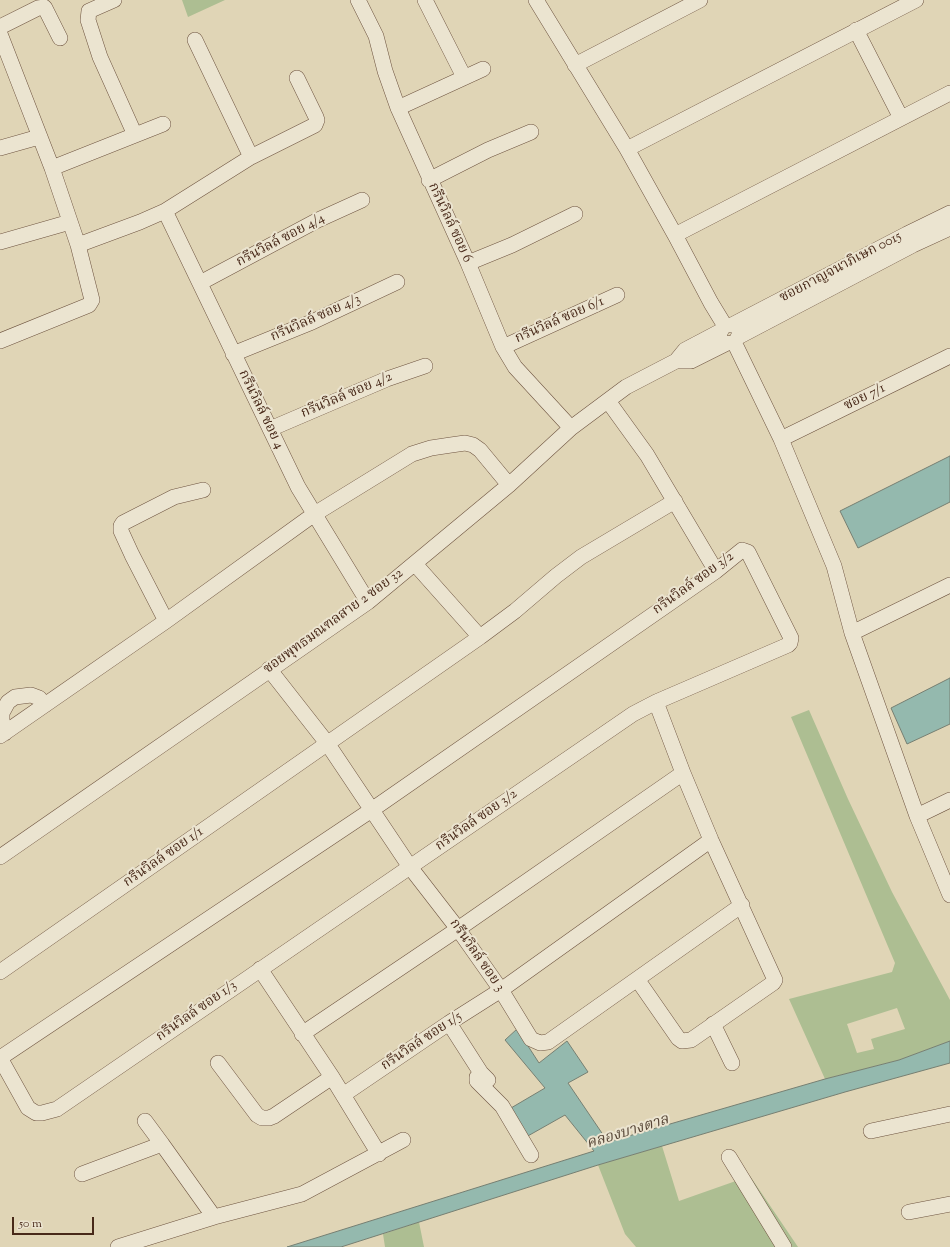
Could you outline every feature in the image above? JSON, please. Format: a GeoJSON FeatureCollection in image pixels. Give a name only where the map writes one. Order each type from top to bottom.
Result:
{"type":"FeatureCollection","features":[{"type":"Feature","properties":{"kind":"street"},"geometry":{"type":"LineString","coordinates":[[114,0],[89,11],[88,20],[105,67],[135,135]]}},
{"type":"Feature","properties":{"kind":"street","name":"กรีนวิลล์ ซอย 6"},"geometry":{"type":"LineString","coordinates":[[358,0],[376,36],[384,71],[398,108],[429,180],[468,263],[503,347],[515,367],[571,428]]}},
{"type":"Feature","properties":{"kind":"street"},"geometry":{"type":"LineString","coordinates":[[425,0],[464,77]]}},
{"type":"Feature","properties":{"kind":"street"},"geometry":{"type":"LineString","coordinates":[[536,0],[627,149],[729,334],[781,439],[834,566],[852,633],[917,816],[950,895]]}},
{"type":"Feature","properties":{"kind":"street"},"geometry":{"type":"LineString","coordinates":[[576,64],[700,0]]}},
{"type":"Feature","properties":{"kind":"street"},"geometry":{"type":"LineString","coordinates":[[627,149],[916,0]]}},
{"type":"Feature","properties":{"kind":"street"},"geometry":{"type":"LineString","coordinates":[[0,27],[38,8],[44,7],[60,38]]}},
{"type":"Feature","properties":{"kind":"street"},"geometry":{"type":"LineString","coordinates":[[856,30],[901,118]]}},
{"type":"Feature","properties":{"kind":"street"},"geometry":{"type":"LineString","coordinates":[[0,34],[52,168],[78,245],[92,302],[89,305],[0,341]]}},
{"type":"Feature","properties":{"kind":"street"},"geometry":{"type":"LineString","coordinates":[[195,40],[251,157]]}},
{"type":"Feature","properties":{"kind":"street"},"geometry":{"type":"LineString","coordinates":[[398,108],[483,69]]}},
{"type":"Feature","properties":{"kind":"street"},"geometry":{"type":"LineString","coordinates":[[78,245],[165,211],[251,157],[315,125],[317,120],[316,117],[297,78]]}},
{"type":"Feature","properties":{"kind":"street"},"geometry":{"type":"LineString","coordinates":[[675,236],[950,93]]}},
{"type":"Feature","properties":{"kind":"street"},"geometry":{"type":"LineString","coordinates":[[52,168],[163,124]]}},
{"type":"Feature","properties":{"kind":"street"},"geometry":{"type":"LineString","coordinates":[[429,180],[488,150],[531,132]]}},
{"type":"Feature","properties":{"kind":"street"},"geometry":{"type":"LineString","coordinates":[[0,148],[39,137]]}},
{"type":"Feature","properties":{"kind":"street","name":"กรีนวิลล์ ซอย 4/4"},"geometry":{"type":"LineString","coordinates":[[200,283],[318,220],[362,200]]}},
{"type":"Feature","properties":{"kind":"street","name":"กรีนวิลล์ ซอย 4"},"geometry":{"type":"LineString","coordinates":[[165,211],[298,487],[313,515],[368,602]]}},
{"type":"Feature","properties":{"kind":"street","name":"ซอยกาญจนาภิเษก 0015"},"geometry":{"type":"LineString","coordinates":[[729,334],[907,234],[950,213]]}},
{"type":"Feature","properties":{"kind":"street"},"geometry":{"type":"LineString","coordinates":[[468,263],[512,245],[575,214]]}},
{"type":"Feature","properties":{"kind":"street"},"geometry":{"type":"LineString","coordinates":[[0,242],[70,222]]}},
{"type":"Feature","properties":{"kind":"street","name":"ซอยกาญจนาภิเษก 0015"},"geometry":{"type":"LineString","coordinates":[[729,334],[950,228]]}},
{"type":"Feature","properties":{"kind":"street","name":"กรีนวิลล์ ซอย 4/3"},"geometry":{"type":"LineString","coordinates":[[233,354],[312,322],[397,282]]}},
{"type":"Feature","properties":{"kind":"street","name":"กรีนวิลล์ ซอย 6/1"},"geometry":{"type":"LineString","coordinates":[[503,347],[617,295]]}},
{"type":"Feature","properties":{"kind":"street","name":"ซอยพุทธมณฑลสาย 2 ซอย 32"},"geometry":{"type":"LineString","coordinates":[[0,856],[368,602],[509,485],[571,428],[626,388],[676,361],[685,350],[729,334]]}},
{"type":"Feature","properties":{"kind":"street","name":"ซอย 7/1"},"geometry":{"type":"LineString","coordinates":[[781,439],[950,356]]}},
{"type":"Feature","properties":{"kind":"street","name":"กรีนวิลล์ ซอย 4/2"},"geometry":{"type":"LineString","coordinates":[[270,428],[387,379],[425,366]]}},
{"type":"Feature","properties":{"kind":"street"},"geometry":{"type":"LineString","coordinates":[[608,401],[647,455],[716,571]]}},
{"type":"Feature","properties":{"kind":"street"},"geometry":{"type":"LineString","coordinates":[[3,735],[166,621],[313,515],[412,454],[431,448],[451,445],[465,443],[473,445],[480,450],[509,485]]}},
{"type":"Feature","properties":{"kind":"street"},"geometry":{"type":"LineString","coordinates":[[166,621],[121,531],[121,526],[123,523],[174,497],[204,490]]}},
{"type":"Feature","properties":{"kind":"street","name":"กรีนวิลล์ ซอย 1/1"},"geometry":{"type":"LineString","coordinates":[[0,972],[480,638],[581,557],[675,501]]}},
{"type":"Feature","properties":{"kind":"street","name":"กรีนวิลล์ ซอย 3/2"},"geometry":{"type":"LineString","coordinates":[[0,1058],[373,809],[716,571],[739,551],[742,550],[748,552],[791,638],[790,643],[656,702],[633,714],[410,867]]}},
{"type":"Feature","properties":{"kind":"street"},"geometry":{"type":"LineString","coordinates":[[415,564],[480,638]]}},
{"type":"Feature","properties":{"kind":"street"},"geometry":{"type":"LineString","coordinates":[[852,633],[950,585]]}},
{"type":"Feature","properties":{"kind":"street","name":"กรีนวิลล์ ซอย 3"},"geometry":{"type":"LineString","coordinates":[[269,669],[328,743],[410,867],[458,929],[501,990],[531,1039],[540,1043],[548,1042],[742,905]]}},
{"type":"Feature","properties":{"kind":"street"},"geometry":{"type":"LineString","coordinates":[[3,735],[2,713],[8,702],[15,697],[30,695],[39,698],[45,705]]}},
{"type":"Feature","properties":{"kind":"street"},"geometry":{"type":"LineString","coordinates":[[637,979],[680,1040],[691,1040],[773,983],[775,980],[711,840],[683,773],[656,702]]}},
{"type":"Feature","properties":{"kind":"street"},"geometry":{"type":"LineString","coordinates":[[302,1034],[458,929],[683,773]]}},
{"type":"Feature","properties":{"kind":"street"},"geometry":{"type":"LineString","coordinates":[[917,816],[950,800]]}},
{"type":"Feature","properties":{"kind":"street","name":"กรีนวิลล์ ซอย 1/5"},"geometry":{"type":"LineString","coordinates":[[343,1095],[449,1023],[501,990],[711,840]]}},
{"type":"Feature","properties":{"kind":"street","name":"กรีนวิลล์ ซอย 1/3"},"geometry":{"type":"LineString","coordinates":[[0,1058],[28,1108],[36,1113],[52,1111],[410,867]]}},
{"type":"Feature","properties":{"kind":"street"},"geometry":{"type":"LineString","coordinates":[[260,969],[332,1077],[379,1154]]}},
{"type":"Feature","properties":{"kind":"street"},"geometry":{"type":"LineString","coordinates":[[449,1023],[481,1073],[496,1088]]}},
{"type":"Feature","properties":{"kind":"street"},"geometry":{"type":"LineString","coordinates":[[713,1024],[732,1063]]}},
{"type":"Feature","properties":{"kind":"street"},"geometry":{"type":"LineString","coordinates":[[218,1064],[257,1115],[262,1118],[274,1116],[332,1077]]}},
{"type":"Feature","properties":{"kind":"street"},"geometry":{"type":"LineString","coordinates":[[481,1073],[477,1077],[477,1081],[502,1106],[531,1155]]}},
{"type":"Feature","properties":{"kind":"street"},"geometry":{"type":"LineString","coordinates":[[871,1131],[950,1114]]}},
{"type":"Feature","properties":{"kind":"street"},"geometry":{"type":"LineString","coordinates":[[145,1121],[214,1217]]}},
{"type":"Feature","properties":{"kind":"street"},"geometry":{"type":"LineString","coordinates":[[118,1247],[214,1217],[302,1194],[403,1140]]}},
{"type":"Feature","properties":{"kind":"street"},"geometry":{"type":"LineString","coordinates":[[82,1174],[162,1144]]}},
{"type":"Feature","properties":{"kind":"street"},"geometry":{"type":"LineString","coordinates":[[729,1157],[784,1247]]}},
{"type":"Feature","properties":{"kind":"street"},"geometry":{"type":"LineString","coordinates":[[909,1212],[950,1204]]}},
{"type":"Feature","properties":{"kind":"green space"},"geometry":{"type":"Polygon","coordinates":[[[182,0],[225,0],[188,17],[182,0]]]}},
{"type":"Feature","properties":{"kind":"green space"},"geometry":{"type":"Polygon","coordinates":[[[809,710],[848,799],[892,892],[950,1000],[950,1041],[899,1060],[825,1079],[789,999],[892,972],[895,963],[791,717],[809,710]],[[897,1008],[847,1024],[857,1053],[874,1049],[871,1039],[905,1029],[897,1008]]]}},
{"type":"Feature","properties":{"kind":"green space"},"geometry":{"type":"Polygon","coordinates":[[[662,1146],[679,1201],[750,1176],[798,1247],[636,1247],[625,1234],[598,1165],[662,1146]]]}},
{"type":"Feature","properties":{"kind":"green space"},"geometry":{"type":"Polygon","coordinates":[[[419,1222],[424,1247],[385,1247],[383,1234],[419,1222]]]}},
{"type":"Feature","properties":{"kind":"water"},"geometry":{"type":"Polygon","coordinates":[[[950,456],[950,502],[858,548],[840,511],[950,456]]]}},
{"type":"Feature","properties":{"kind":"water"},"geometry":{"type":"Polygon","coordinates":[[[950,678],[950,724],[907,744],[891,708],[950,678]]]}},
{"type":"Feature","properties":{"kind":"water"},"geometry":{"type":"Polygon","coordinates":[[[517,1029],[539,1063],[567,1041],[588,1072],[568,1083],[608,1142],[825,1079],[899,1060],[950,1041],[950,1063],[845,1092],[598,1165],[341,1247],[287,1247],[594,1151],[565,1115],[526,1137],[511,1108],[545,1088],[505,1040],[517,1029]]]}},
{"type":"Feature","properties":{"kind":"water label","name":"คลองบางตาล"},"geometry":{"type":"Point","coordinates":[628,1133]}}]}
